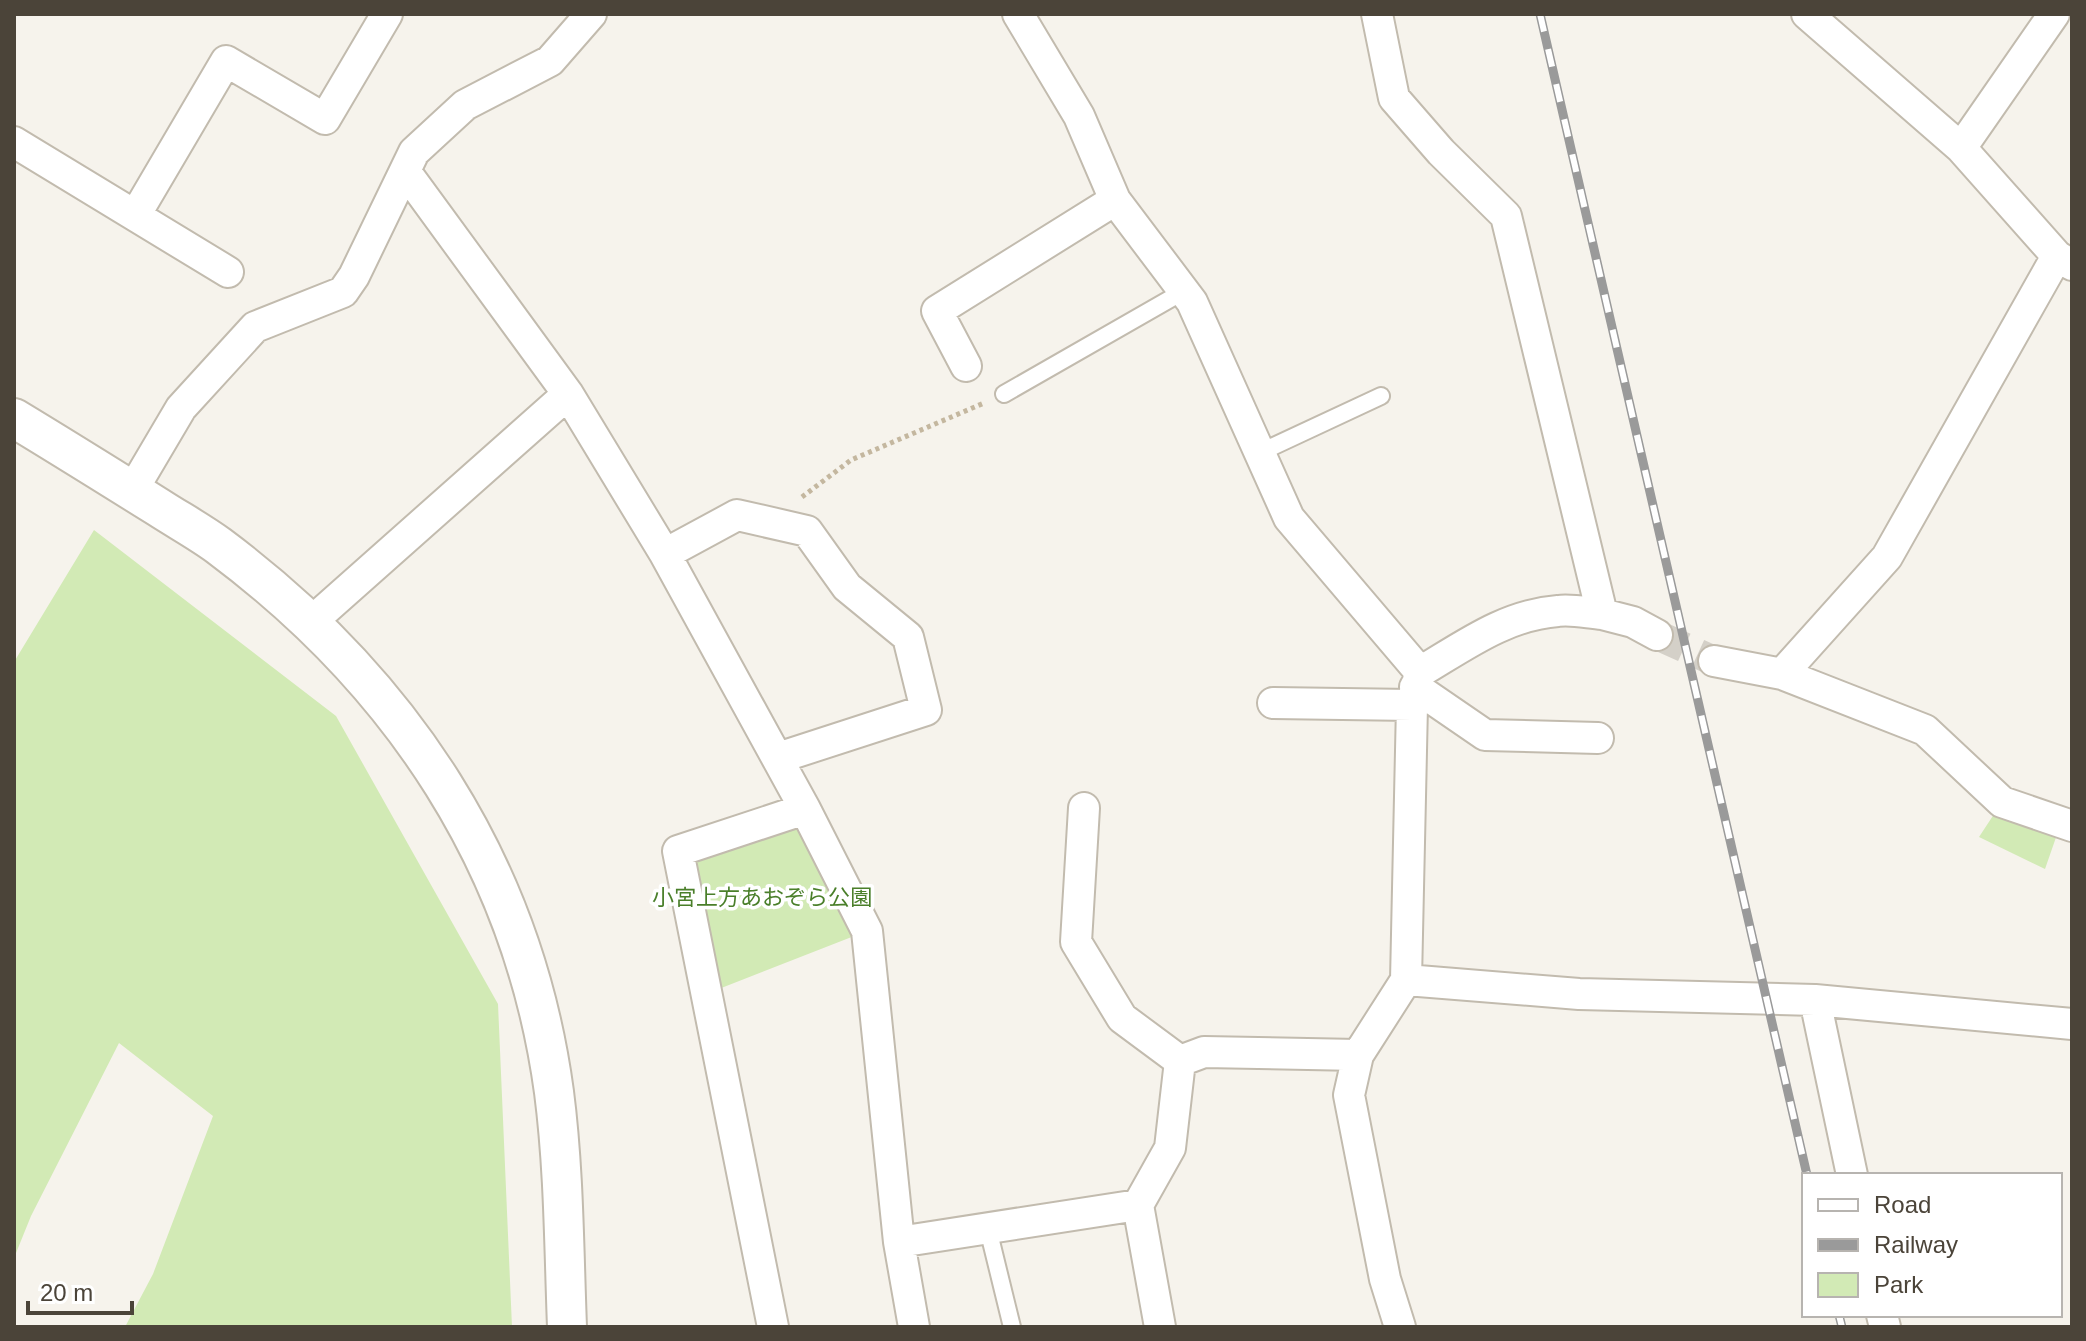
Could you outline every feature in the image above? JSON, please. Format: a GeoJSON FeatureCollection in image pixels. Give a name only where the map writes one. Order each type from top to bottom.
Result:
{"type":"FeatureCollection","features":[{"type":"Feature","properties":{"kind":"street"},"geometry":{"type":"LineString","coordinates":[[136,214],[226,61],[325,119],[387,14]]}},
{"type":"Feature","properties":{"kind":"street"},"geometry":{"type":"LineString","coordinates":[[132,491],[181,408],[255,327],[343,292],[354,276],[414,152],[465,105],[550,61],[591,14]]}},
{"type":"Feature","properties":{"kind":"street"},"geometry":{"type":"LineString","coordinates":[[1018,14],[1079,116],[1115,200],[1192,302],[1289,518],[1416,688],[1485,735],[1598,738]]}},
{"type":"Feature","properties":{"kind":"street"},"geometry":{"type":"LineString","coordinates":[[1377,14],[1394,98],[1441,152],[1506,216],[1602,614]]}},
{"type":"Feature","properties":{"kind":"street"},"geometry":{"type":"LineString","coordinates":[[1782,674],[1887,557],[2064,260],[1961,148],[1807,14]]}},
{"type":"Feature","properties":{"kind":"street"},"geometry":{"type":"LineString","coordinates":[[1961,148],[2054,14]]}},
{"type":"Feature","properties":{"kind":"street"},"geometry":{"type":"LineString","coordinates":[[14,142],[228,272]]}},
{"type":"Feature","properties":{"kind":"street"},"geometry":{"type":"LineString","coordinates":[[405,171],[568,394],[665,554],[778,758],[867,931],[899,1242],[914,1327]]}},
{"type":"Feature","properties":{"kind":"street"},"geometry":{"type":"LineString","coordinates":[[966,366],[937,311],[1115,200]]}},
{"type":"Feature","properties":{"kind":"street"},"geometry":{"type":"LineString","coordinates":[[310,623],[568,394]]}},
{"type":"Feature","properties":{"kind":"street"},"geometry":{"type":"LineString","coordinates":[[14,418],[218,546],[310,623],[358,669],[446,787],[478,845],[518,940],[545,1041],[554,1092],[562,1195],[567,1327]]}},
{"type":"Feature","properties":{"kind":"street"},"geometry":{"type":"LineString","coordinates":[[665,554],[737,515],[807,531],[847,587],[908,637],[926,710],[778,758]]}},
{"type":"Feature","properties":{"kind":"street"},"geometry":{"type":"LineString","coordinates":[[1273,703],[1416,688],[1493,628],[1523,616],[1561,610],[1602,614],[1633,622],[1657,635]]}},
{"type":"Feature","properties":{"kind":"street"},"geometry":{"type":"LineString","coordinates":[[1714,661],[1782,674],[1925,730],[2002,802],[2072,826]]}},
{"type":"Feature","properties":{"kind":"street"},"geometry":{"type":"LineString","coordinates":[[1400,1327],[1385,1279],[1349,1095],[1358,1055],[1406,980],[1416,688]]}},
{"type":"Feature","properties":{"kind":"street"},"geometry":{"type":"LineString","coordinates":[[1084,808],[1076,942],[1122,1018],[1180,1061]]}},
{"type":"Feature","properties":{"kind":"street"},"geometry":{"type":"LineString","coordinates":[[773,1327],[678,851],[805,809]]}},
{"type":"Feature","properties":{"kind":"street"},"geometry":{"type":"LineString","coordinates":[[1406,980],[1579,994],[1815,1000],[2072,1024]]}},
{"type":"Feature","properties":{"kind":"street"},"geometry":{"type":"LineString","coordinates":[[1815,1000],[1852,1173]]}},
{"type":"Feature","properties":{"kind":"street"},"geometry":{"type":"LineString","coordinates":[[1180,1061],[1204,1052],[1358,1055]]}},
{"type":"Feature","properties":{"kind":"street"},"geometry":{"type":"LineString","coordinates":[[1160,1327],[1138,1205],[1170,1148],[1180,1061]]}},
{"type":"Feature","properties":{"kind":"street"},"geometry":{"type":"LineString","coordinates":[[899,1242],[1138,1205]]}},
{"type":"Feature","properties":{"kind":"lane"},"geometry":{"type":"LineString","coordinates":[[1004,394],[1184,291]]}},
{"type":"Feature","properties":{"kind":"lane"},"geometry":{"type":"LineString","coordinates":[[1261,452],[1381,396]]}},
{"type":"Feature","properties":{"kind":"lane"},"geometry":{"type":"LineString","coordinates":[[988,1229],[1012,1327]]}},
{"type":"Feature","properties":{"kind":"path"},"geometry":{"type":"LineString","coordinates":[[765,521],[851,460],[1004,394]]}},
{"type":"Feature","properties":{"kind":"green space"},"geometry":{"type":"Polygon","coordinates":[[[94,530],[336,716],[498,1004],[512,1327],[125,1327],[153,1274],[213,1116],[119,1043],[31,1216],[14,1258],[14,662],[94,530]]]}},
{"type":"Feature","properties":{"kind":"green space"},"geometry":{"type":"Polygon","coordinates":[[[2002,802],[2061,823],[2045,869],[1979,837],[2002,802]]]}},
{"type":"Feature","properties":{"kind":"green space","name":"小宮上方あおぞら公園"},"geometry":{"type":"Polygon","coordinates":[[[805,809],[867,931],[706,994],[678,851],[805,809]]]}},
{"type":"Feature","properties":{"kind":"tunnel"},"geometry":{"type":"LineString","coordinates":[[1657,635],[1714,661]]}},
{"type":"Feature","properties":{"kind":"railway"},"geometry":{"type":"LineString","coordinates":[[1540,14],[1807,1173]]}},
{"type":"Feature","properties":{"kind":"railway"},"geometry":{"type":"LineString","coordinates":[[1840,1317],[1842,1327]]}}]}
